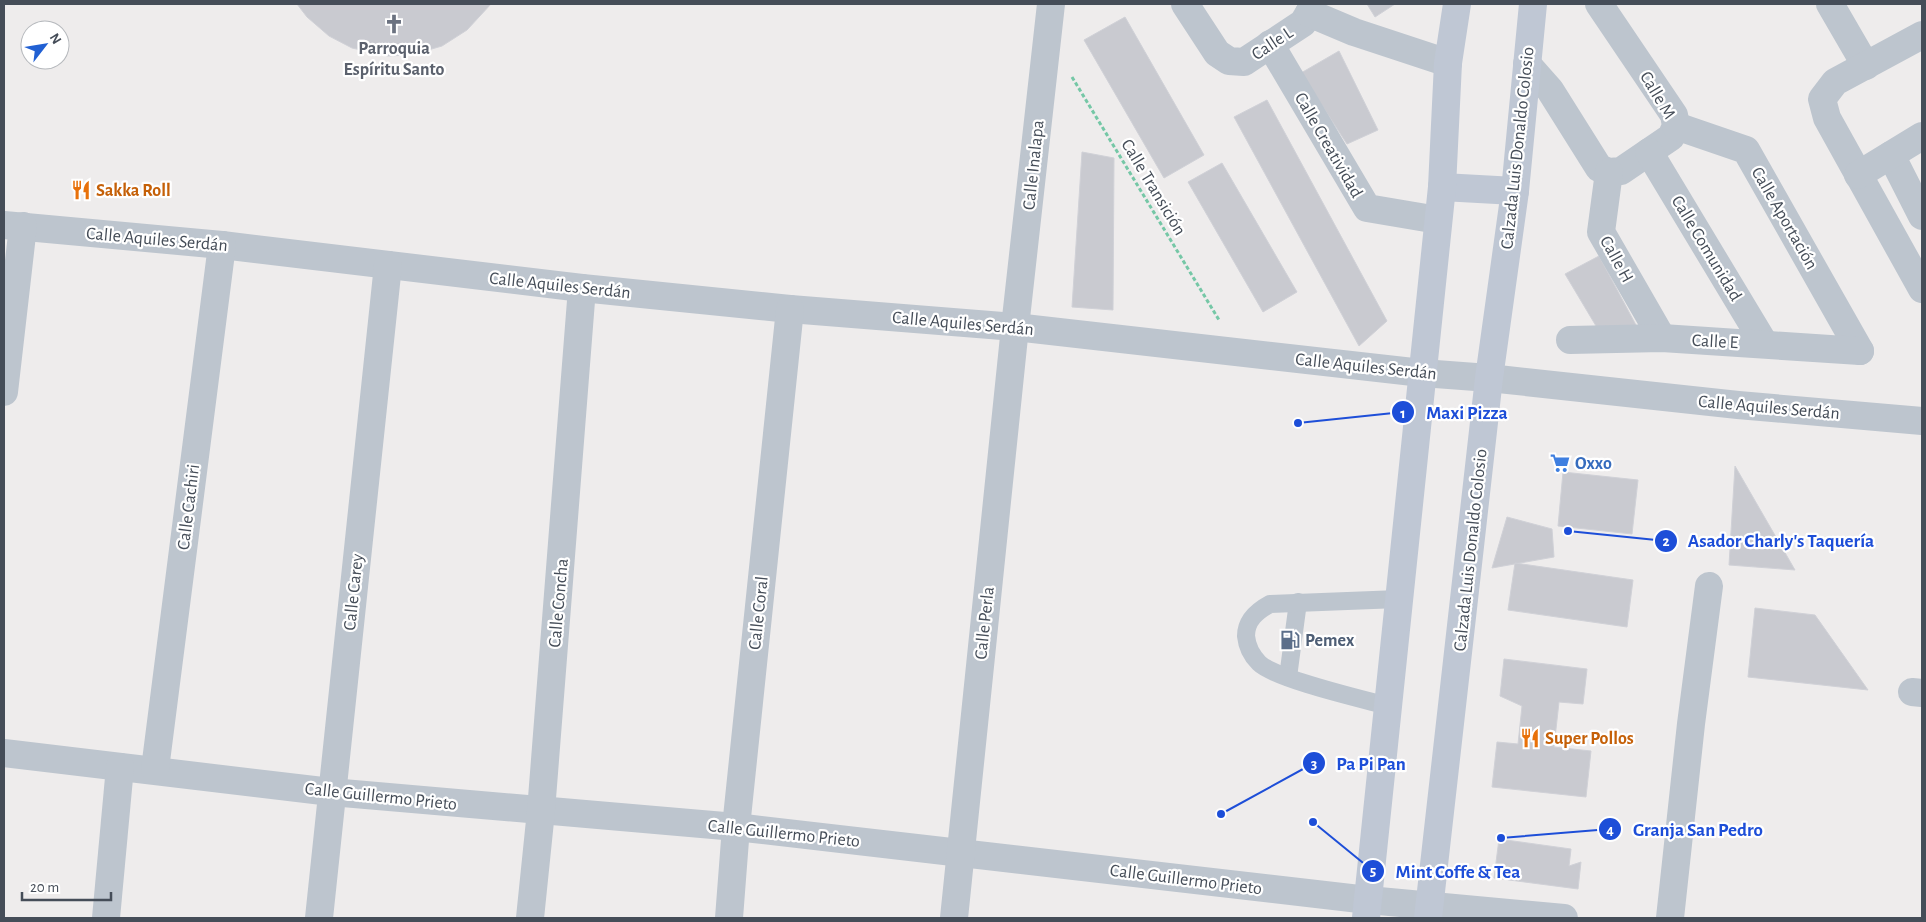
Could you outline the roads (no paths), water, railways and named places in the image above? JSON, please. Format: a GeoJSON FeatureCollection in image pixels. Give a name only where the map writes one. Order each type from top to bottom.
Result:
{"type":"FeatureCollection","features":[{"type":"Feature","properties":{"kind":"main road"},"geometry":{"type":"LineString","coordinates":[[1367,909],[1442,187],[1448,63],[1457,4]]}},
{"type":"Feature","properties":{"kind":"main road","name":"Calzada Luis Donaldo Colosio"},"geometry":{"type":"LineString","coordinates":[[1429,912],[1489,378],[1515,191],[1533,4]]}},
{"type":"Feature","properties":{"kind":"main road"},"geometry":{"type":"LineString","coordinates":[[1442,187],[1515,191]]}},
{"type":"Feature","properties":{"kind":"street","name":"Calle Inalapa"},"geometry":{"type":"LineString","coordinates":[[1015,327],[1051,4]]}},
{"type":"Feature","properties":{"kind":"street","name":"Calle L"},"geometry":{"type":"LineString","coordinates":[[1185,4],[1217,53],[1229,61],[1244,62],[1303,22],[1309,8]]}},
{"type":"Feature","properties":{"kind":"street","name":"Calle M"},"geometry":{"type":"LineString","coordinates":[[1599,4],[1674,115],[1676,126],[1672,138],[1621,170],[1609,172]]}},
{"type":"Feature","properties":{"kind":"street"},"geometry":{"type":"LineString","coordinates":[[1830,4],[1866,66]]}},
{"type":"Feature","properties":{"kind":"street"},"geometry":{"type":"LineString","coordinates":[[1309,8],[1354,32],[1448,63]]}},
{"type":"Feature","properties":{"kind":"street"},"geometry":{"type":"LineString","coordinates":[[1922,35],[1835,82],[1822,99],[1828,118],[1922,289]]}},
{"type":"Feature","properties":{"kind":"street","name":"Calle Creatividad"},"geometry":{"type":"LineString","coordinates":[[1270,44],[1367,208],[1438,220]]}},
{"type":"Feature","properties":{"kind":"street"},"geometry":{"type":"LineString","coordinates":[[1527,64],[1550,90],[1599,168],[1609,172]]}},
{"type":"Feature","properties":{"kind":"street","name":"Calle Aportación"},"geometry":{"type":"LineString","coordinates":[[1676,126],[1746,150],[1860,351]]}},
{"type":"Feature","properties":{"kind":"street"},"geometry":{"type":"LineString","coordinates":[[1858,175],[1922,136]]}},
{"type":"Feature","properties":{"kind":"street","name":"Calle Comunidad"},"geometry":{"type":"LineString","coordinates":[[1649,152],[1764,343]]}},
{"type":"Feature","properties":{"kind":"street"},"geometry":{"type":"LineString","coordinates":[[1891,155],[1922,216]]}},
{"type":"Feature","properties":{"kind":"street","name":"Calle H"},"geometry":{"type":"LineString","coordinates":[[1609,172],[1601,232],[1662,338]]}},
{"type":"Feature","properties":{"kind":"street"},"geometry":{"type":"LineString","coordinates":[[4,392],[13,225]]}},
{"type":"Feature","properties":{"kind":"street","name":"Calle Aquiles Serdán"},"geometry":{"type":"LineString","coordinates":[[13,225],[222,245],[582,288],[1015,327],[1422,373],[1489,378],[1738,405],[1922,420]]}},
{"type":"Feature","properties":{"kind":"street","name":"Calle Cachiri"},"geometry":{"type":"LineString","coordinates":[[155,770],[222,245]]}},
{"type":"Feature","properties":{"kind":"street","name":"Calle Carey"},"geometry":{"type":"LineString","coordinates":[[319,918],[388,265]]}},
{"type":"Feature","properties":{"kind":"street","name":"Calle Concha"},"geometry":{"type":"LineString","coordinates":[[530,918],[541,811],[582,288]]}},
{"type":"Feature","properties":{"kind":"street","name":"Calle Coral"},"geometry":{"type":"LineString","coordinates":[[729,918],[736,828],[790,308]]}},
{"type":"Feature","properties":{"kind":"street","name":"Calle Perla"},"geometry":{"type":"LineString","coordinates":[[954,918],[1015,327]]}},
{"type":"Feature","properties":{"kind":"street","name":"Calle E"},"geometry":{"type":"LineString","coordinates":[[1570,340],[1662,338],[1764,343],[1860,351]]}},
{"type":"Feature","properties":{"kind":"street"},"geometry":{"type":"LineString","coordinates":[[1670,918],[1708,586]]}},
{"type":"Feature","properties":{"kind":"street","name":"Calle Guillermo Prieto"},"geometry":{"type":"LineString","coordinates":[[4,753],[331,792],[736,828],[960,853],[1367,909],[1564,918]]}},
{"type":"Feature","properties":{"kind":"street"},"geometry":{"type":"LineString","coordinates":[[106,918],[120,767]]}},
{"type":"Feature","properties":{"kind":"lane"},"geometry":{"type":"LineString","coordinates":[[1388,706],[1288,677],[1260,665],[1247,642],[1246,629],[1253,616],[1270,604],[1399,599]]}},
{"type":"Feature","properties":{"kind":"lane"},"geometry":{"type":"LineString","coordinates":[[1288,677],[1298,602]]}},
{"type":"Feature","properties":{"kind":"place","name":"Parroquia Espíritu Santo"},"geometry":{"type":"Point","coordinates":[394,24]}},
{"type":"Feature","properties":{"kind":"place","name":"Sakka Roll"},"geometry":{"type":"Point","coordinates":[81,190]}},
{"type":"Feature","properties":{"kind":"place","name":"Maxi Pizza"},"geometry":{"type":"Point","coordinates":[1298,423]}},
{"type":"Feature","properties":{"kind":"place","name":"Oxxo"},"geometry":{"type":"Point","coordinates":[1560,463]}},
{"type":"Feature","properties":{"kind":"place","name":"Asador Charly's Taquería"},"geometry":{"type":"Point","coordinates":[1568,531]}},
{"type":"Feature","properties":{"kind":"place","name":"Pemex"},"geometry":{"type":"Point","coordinates":[1290,640]}},
{"type":"Feature","properties":{"kind":"place","name":"Super Pollos"},"geometry":{"type":"Point","coordinates":[1530,738]}},
{"type":"Feature","properties":{"kind":"place","name":"Pa Pi Pan"},"geometry":{"type":"Point","coordinates":[1221,814]}},
{"type":"Feature","properties":{"kind":"place","name":"Mint Coffe & Tea"},"geometry":{"type":"Point","coordinates":[1313,822]}},
{"type":"Feature","properties":{"kind":"place","name":"Granja San Pedro"},"geometry":{"type":"Point","coordinates":[1501,838]}}]}
